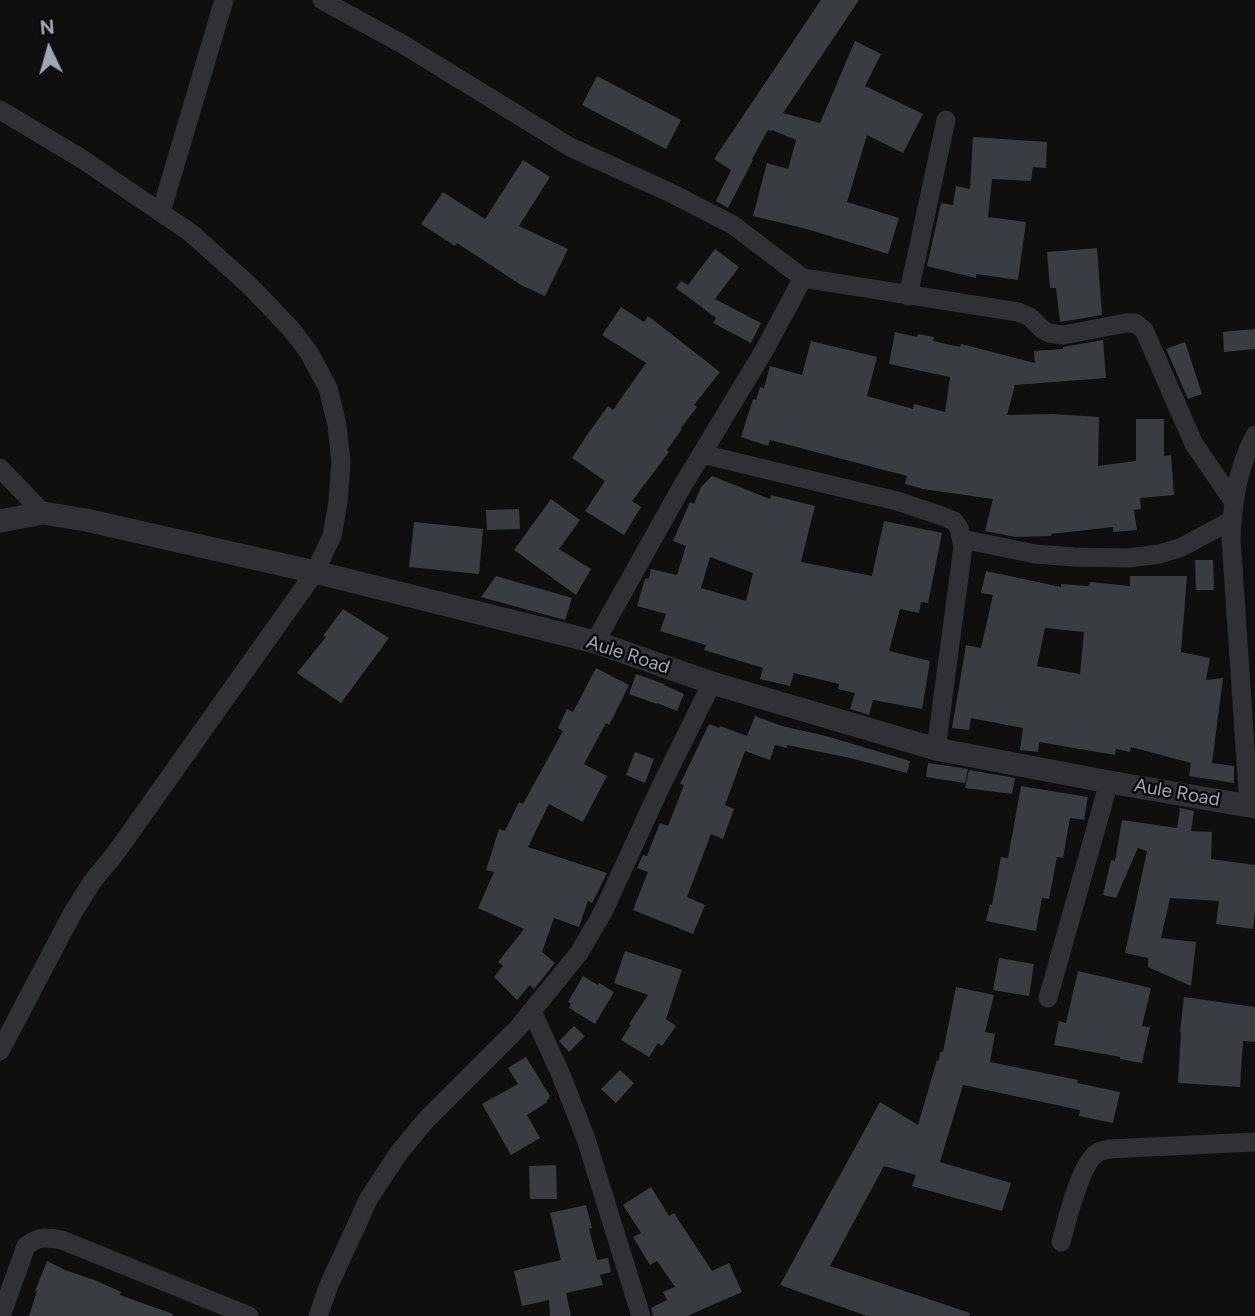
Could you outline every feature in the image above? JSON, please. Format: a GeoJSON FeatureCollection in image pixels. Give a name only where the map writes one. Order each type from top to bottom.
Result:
{"type":"FeatureCollection","features":[{"type":"Feature","properties":{"kind":"street"},"geometry":{"type":"LineString","coordinates":[[161,212],[224,0]]}},
{"type":"Feature","properties":{"kind":"street"},"geometry":{"type":"LineString","coordinates":[[321,0],[404,46],[570,147],[671,192],[733,225],[803,278],[1018,312],[1030,317],[1049,333],[1063,335],[1135,323],[1143,330],[1194,444],[1232,511]]}},
{"type":"Feature","properties":{"kind":"street"},"geometry":{"type":"LineString","coordinates":[[0,110],[82,159],[191,233],[251,287],[308,351],[328,388],[337,425],[341,462],[338,502],[331,536],[315,572],[92,882],[72,914],[0,1051]]}},
{"type":"Feature","properties":{"kind":"street"},"geometry":{"type":"LineString","coordinates":[[908,296],[946,120]]}},
{"type":"Feature","properties":{"kind":"street"},"geometry":{"type":"LineString","coordinates":[[595,642],[765,349],[803,278]]}},
{"type":"Feature","properties":{"kind":"street"},"geometry":{"type":"LineString","coordinates":[[1252,806],[1231,538],[1232,511],[1244,458],[1255,435]]}},
{"type":"Feature","properties":{"kind":"street"},"geometry":{"type":"LineString","coordinates":[[702,454],[897,501],[954,521],[959,528],[963,547],[936,749]]}},
{"type":"Feature","properties":{"kind":"street"},"geometry":{"type":"LineString","coordinates":[[0,468],[43,513]]}},
{"type":"Feature","properties":{"kind":"street"},"geometry":{"type":"LineString","coordinates":[[962,539],[1035,554],[1128,558],[1160,554],[1182,547],[1232,511]]}},
{"type":"Feature","properties":{"kind":"street","name":"Aule Road"},"geometry":{"type":"LineString","coordinates":[[0,521],[43,513],[86,520],[315,572],[595,642],[712,683],[936,749],[1252,806]]}},
{"type":"Feature","properties":{"kind":"street"},"geometry":{"type":"LineString","coordinates":[[318,1316],[329,1285],[369,1198],[398,1154],[425,1121],[518,1028],[579,953],[603,912],[712,683]]}},
{"type":"Feature","properties":{"kind":"street"},"geometry":{"type":"LineString","coordinates":[[1048,998],[1109,782]]}},
{"type":"Feature","properties":{"kind":"street"},"geometry":{"type":"LineString","coordinates":[[532,1011],[586,1139],[641,1316]]}},
{"type":"Feature","properties":{"kind":"street"},"geometry":{"type":"LineString","coordinates":[[1061,1242],[1088,1162],[1099,1151],[1255,1142]]}},
{"type":"Feature","properties":{"kind":"street"},"geometry":{"type":"LineString","coordinates":[[1,1316],[26,1246],[35,1239],[46,1237],[62,1240],[250,1316]]}},
{"type":"Feature","properties":{"kind":"building"},"geometry":{"type":"Polygon","coordinates":[[[821,0],[859,0],[783,113],[820,123],[855,41],[881,54],[865,86],[923,114],[903,153],[867,135],[847,202],[899,218],[888,254],[807,229],[753,216],[767,163],[788,169],[796,140],[772,130],[768,130],[728,208],[716,201],[731,170],[714,159],[821,0]]]}},
{"type":"Feature","properties":{"kind":"building"},"geometry":{"type":"Polygon","coordinates":[[[597,76],[681,120],[666,149],[582,105],[597,76]]]}},
{"type":"Feature","properties":{"kind":"building"},"geometry":{"type":"Polygon","coordinates":[[[973,137],[1047,142],[1046,168],[1033,167],[1031,181],[992,179],[988,217],[1026,222],[1018,280],[976,274],[976,278],[927,266],[941,203],[953,205],[956,186],[970,189],[973,137]]]}},
{"type":"Feature","properties":{"kind":"building"},"geometry":{"type":"Polygon","coordinates":[[[523,160],[550,177],[519,226],[568,249],[545,296],[521,285],[457,243],[455,246],[421,224],[443,192],[485,219],[523,160]]]}},
{"type":"Feature","properties":{"kind":"building"},"geometry":{"type":"Polygon","coordinates":[[[1097,248],[1102,315],[1060,322],[1056,288],[1050,288],[1047,252],[1097,248]]]}},
{"type":"Feature","properties":{"kind":"building"},"geometry":{"type":"Polygon","coordinates":[[[715,249],[739,267],[715,299],[761,323],[751,343],[713,323],[716,318],[676,288],[681,281],[688,285],[715,249]]]}},
{"type":"Feature","properties":{"kind":"building"},"geometry":{"type":"Polygon","coordinates":[[[621,307],[644,322],[648,316],[720,372],[694,405],[697,407],[667,450],[669,452],[632,501],[641,507],[624,535],[585,511],[605,481],[572,458],[608,406],[613,410],[646,363],[602,335],[621,307]]]}},
{"type":"Feature","properties":{"kind":"building"},"geometry":{"type":"Polygon","coordinates":[[[1255,329],[1255,349],[1224,352],[1223,332],[1255,329]]]}},
{"type":"Feature","properties":{"kind":"building"},"geometry":{"type":"Polygon","coordinates":[[[895,332],[917,337],[918,334],[934,337],[933,341],[960,347],[961,344],[1035,363],[1034,351],[1063,349],[1103,340],[1106,378],[1015,385],[1007,415],[1099,417],[1098,466],[1136,461],[1136,419],[1164,419],[1164,456],[1171,455],[1174,495],[1140,498],[1141,509],[1134,510],[1137,530],[1113,532],[1113,527],[1051,536],[1015,537],[985,531],[993,499],[923,489],[905,484],[907,476],[770,440],[768,446],[741,437],[753,399],[756,400],[760,387],[764,388],[770,366],[802,375],[811,341],[877,357],[867,396],[913,409],[914,404],[945,412],[950,377],[889,364],[895,332]]]}},
{"type":"Feature","properties":{"kind":"building"},"geometry":{"type":"Polygon","coordinates":[[[1185,342],[1202,394],[1188,399],[1166,349],[1185,342]]]}},
{"type":"Feature","properties":{"kind":"building"},"geometry":{"type":"Polygon","coordinates":[[[712,476],[770,499],[771,495],[815,506],[801,562],[872,576],[884,521],[942,533],[928,603],[921,602],[919,613],[900,609],[889,651],[930,661],[922,709],[873,700],[869,715],[850,709],[855,693],[838,689],[839,684],[794,673],[790,686],[760,679],[763,668],[704,650],[706,645],[660,631],[666,614],[637,606],[651,569],[677,575],[686,546],[673,541],[690,502],[694,504],[701,487],[712,476]],[[710,557],[701,588],[746,601],[753,573],[710,557]]]}},
{"type":"Feature","properties":{"kind":"building"},"geometry":{"type":"Polygon","coordinates":[[[551,499],[580,520],[559,549],[591,569],[576,595],[514,550],[551,499]]]}},
{"type":"Feature","properties":{"kind":"building"},"geometry":{"type":"Polygon","coordinates":[[[519,509],[520,529],[487,530],[486,510],[519,509]]]}},
{"type":"Feature","properties":{"kind":"building"},"geometry":{"type":"Polygon","coordinates":[[[414,522],[483,529],[479,574],[409,567],[414,522]]]}},
{"type":"Feature","properties":{"kind":"building"},"geometry":{"type":"Polygon","coordinates":[[[1195,560],[1213,560],[1214,590],[1196,590],[1195,560]]]}},
{"type":"Feature","properties":{"kind":"building"},"geometry":{"type":"Polygon","coordinates":[[[986,571],[1061,587],[1061,584],[1089,586],[1090,582],[1130,586],[1130,576],[1187,576],[1181,652],[1210,658],[1206,680],[1223,678],[1212,763],[1234,766],[1234,783],[1189,776],[1191,763],[1131,747],[1130,752],[1116,749],[1115,755],[1039,742],[1038,752],[1020,750],[1023,728],[971,718],[969,730],[952,728],[966,645],[981,648],[993,595],[981,593],[986,571]],[[1045,628],[1037,666],[1080,674],[1084,632],[1045,628]]]}},
{"type":"Feature","properties":{"kind":"building"},"geometry":{"type":"Polygon","coordinates":[[[496,576],[572,598],[565,620],[481,597],[496,576]]]}},
{"type":"Feature","properties":{"kind":"building"},"geometry":{"type":"Polygon","coordinates":[[[343,609],[389,638],[341,703],[297,673],[326,637],[323,636],[343,609]]]}},
{"type":"Feature","properties":{"kind":"building"},"geometry":{"type":"Polygon","coordinates":[[[596,668],[629,685],[609,725],[606,723],[584,764],[607,776],[583,822],[549,804],[528,847],[607,873],[592,903],[588,901],[579,927],[554,918],[542,952],[555,963],[534,989],[530,985],[517,1000],[494,977],[503,966],[498,962],[524,929],[478,908],[494,872],[486,870],[499,829],[505,831],[519,802],[523,804],[563,731],[558,728],[567,709],[573,712],[596,668]]]}},
{"type":"Feature","properties":{"kind":"building"},"geometry":{"type":"Polygon","coordinates":[[[636,674],[684,694],[677,711],[629,694],[636,674]]]}},
{"type":"Feature","properties":{"kind":"building"},"geometry":{"type":"Polygon","coordinates":[[[755,716],[910,761],[907,773],[787,745],[787,748],[775,745],[770,760],[745,751],[725,805],[734,809],[723,839],[711,834],[687,897],[705,905],[693,934],[633,910],[648,872],[637,868],[643,855],[647,856],[660,823],[668,826],[684,785],[680,784],[709,724],[747,736],[755,716]]]}},
{"type":"Feature","properties":{"kind":"building"},"geometry":{"type":"Polygon","coordinates":[[[635,752],[654,759],[645,783],[626,775],[635,752]]]}},
{"type":"Feature","properties":{"kind":"building"},"geometry":{"type":"Polygon","coordinates":[[[928,763],[968,769],[965,783],[926,777],[928,763]]]}},
{"type":"Feature","properties":{"kind":"building"},"geometry":{"type":"Polygon","coordinates":[[[969,770],[1015,778],[1012,794],[965,788],[969,770]]]}},
{"type":"Feature","properties":{"kind":"building"},"geometry":{"type":"Polygon","coordinates":[[[1021,786],[1088,797],[1084,820],[1070,818],[1063,858],[1057,857],[1049,899],[1042,898],[1036,931],[986,921],[990,904],[992,905],[1001,857],[1008,858],[1021,786]]]}},
{"type":"Feature","properties":{"kind":"building"},"geometry":{"type":"Polygon","coordinates":[[[1180,808],[1194,811],[1191,831],[1212,832],[1211,859],[1255,865],[1253,929],[1216,924],[1219,901],[1170,898],[1161,938],[1196,942],[1191,986],[1148,967],[1148,958],[1125,953],[1147,851],[1138,848],[1116,898],[1103,895],[1111,860],[1115,861],[1122,820],[1177,828],[1180,808]]]}},
{"type":"Feature","properties":{"kind":"building"},"geometry":{"type":"Polygon","coordinates":[[[625,951],[682,970],[666,1019],[676,1026],[662,1046],[658,1043],[649,1057],[621,1040],[648,995],[614,983],[625,951]]]}},
{"type":"Feature","properties":{"kind":"building"},"geometry":{"type":"Polygon","coordinates":[[[999,958],[1034,964],[1029,996],[993,990],[999,958]]]}},
{"type":"Feature","properties":{"kind":"building"},"geometry":{"type":"Polygon","coordinates":[[[1078,971],[1151,988],[1142,1026],[1150,1027],[1142,1063],[1054,1045],[1059,1021],[1066,1023],[1078,971]]]}},
{"type":"Feature","properties":{"kind":"building"},"geometry":{"type":"Polygon","coordinates":[[[583,976],[614,992],[595,1024],[569,1008],[571,1004],[568,1002],[583,976]]]}},
{"type":"Feature","properties":{"kind":"building"},"geometry":{"type":"Polygon","coordinates":[[[956,987],[994,995],[985,1032],[995,1034],[990,1062],[1078,1080],[1077,1083],[1120,1092],[1113,1123],[1079,1116],[1080,1110],[963,1085],[940,1162],[1011,1183],[1002,1211],[912,1186],[916,1175],[884,1166],[830,1266],[970,1313],[969,1316],[867,1316],[780,1285],[880,1102],[918,1125],[937,1060],[939,1061],[940,1052],[943,1052],[956,987]]]}},
{"type":"Feature","properties":{"kind":"building"},"geometry":{"type":"Polygon","coordinates":[[[1184,997],[1255,1007],[1255,1042],[1243,1041],[1240,1087],[1178,1083],[1184,997]]]}},
{"type":"Feature","properties":{"kind":"building"},"geometry":{"type":"Polygon","coordinates":[[[574,1026],[585,1036],[569,1052],[559,1041],[574,1026]]]}},
{"type":"Feature","properties":{"kind":"building"},"geometry":{"type":"Polygon","coordinates":[[[526,1057],[550,1096],[546,1103],[527,1115],[540,1138],[511,1155],[482,1104],[518,1084],[508,1068],[526,1057]]]}},
{"type":"Feature","properties":{"kind":"building"},"geometry":{"type":"Polygon","coordinates":[[[620,1070],[634,1083],[616,1103],[601,1089],[620,1070]]]}},
{"type":"Feature","properties":{"kind":"building"},"geometry":{"type":"Polygon","coordinates":[[[556,1165],[557,1199],[530,1199],[529,1166],[556,1165]]]}},
{"type":"Feature","properties":{"kind":"building"},"geometry":{"type":"Polygon","coordinates":[[[651,1187],[669,1216],[674,1213],[712,1271],[729,1263],[742,1292],[687,1316],[653,1316],[651,1308],[667,1300],[663,1292],[675,1287],[657,1261],[650,1265],[633,1237],[641,1233],[623,1205],[651,1187]]]}},
{"type":"Feature","properties":{"kind":"building"},"geometry":{"type":"Polygon","coordinates":[[[586,1205],[597,1260],[608,1258],[611,1272],[600,1275],[603,1285],[566,1293],[571,1316],[550,1316],[549,1300],[522,1306],[514,1271],[561,1260],[550,1213],[586,1205]]]}},
{"type":"Feature","properties":{"kind":"building"},"geometry":{"type":"Polygon","coordinates":[[[47,1261],[121,1292],[120,1295],[173,1314],[29,1316],[47,1261]]]}}]}
